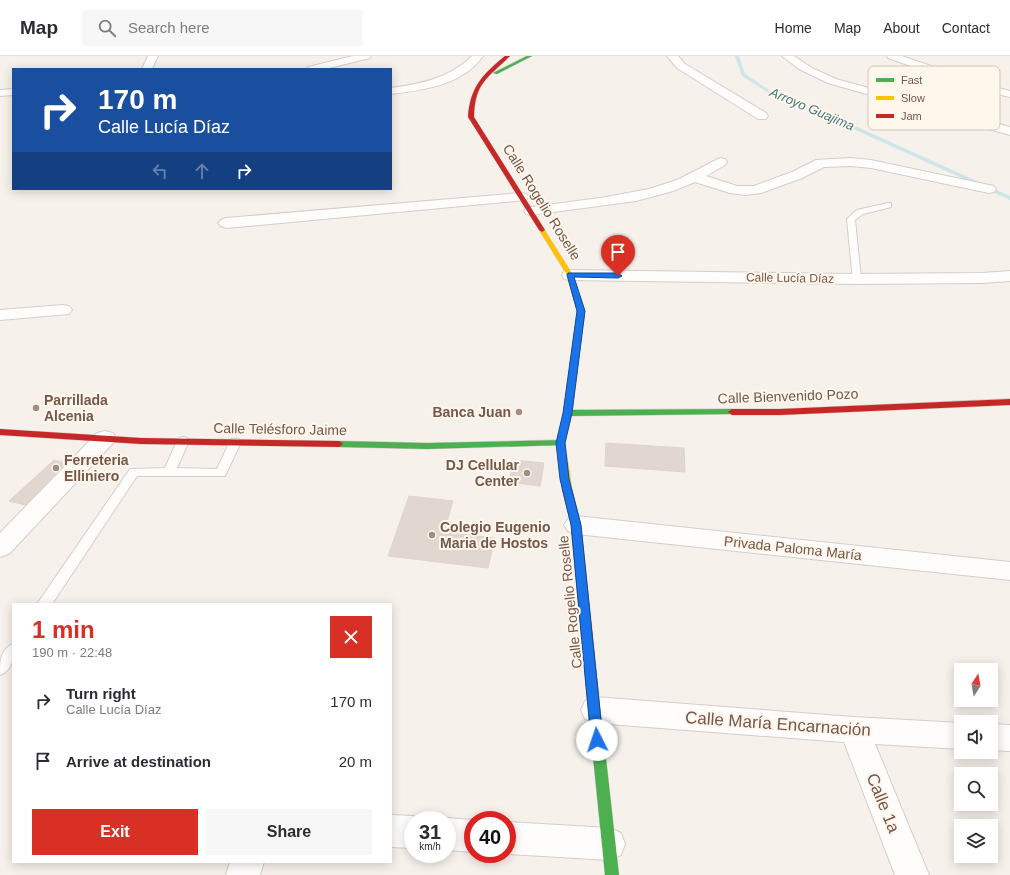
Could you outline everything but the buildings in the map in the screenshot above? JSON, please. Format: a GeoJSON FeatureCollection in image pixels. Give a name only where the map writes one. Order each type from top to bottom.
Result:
{"type":"FeatureCollection","features":[{"type":"Feature","properties":{"kind":"street"},"geometry":{"type":"LineString","coordinates":[[147,68],[152,56]]}},
{"type":"Feature","properties":{"kind":"street"},"geometry":{"type":"LineString","coordinates":[[316,68],[366,56]]}},
{"type":"Feature","properties":{"kind":"street"},"geometry":{"type":"LineString","coordinates":[[392,91],[418,87],[455,76],[471,64],[478,56]]}},
{"type":"Feature","properties":{"kind":"street","name":"Calle Rogelio Roselle"},"geometry":{"type":"LineString","coordinates":[[508,56],[494,67],[473,96],[471,117],[570,275],[581,311],[568,413],[560,443],[565,479],[576,525],[612,875]]}},
{"type":"Feature","properties":{"kind":"street"},"geometry":{"type":"LineString","coordinates":[[487,76],[505,69],[530,56]]}},
{"type":"Feature","properties":{"kind":"street"},"geometry":{"type":"LineString","coordinates":[[672,56],[681,66],[762,116]]}},
{"type":"Feature","properties":{"kind":"street"},"geometry":{"type":"LineString","coordinates":[[787,56],[806,70],[832,81],[868,91]]}},
{"type":"Feature","properties":{"kind":"street"},"geometry":{"type":"LineString","coordinates":[[892,56],[921,66]]}},
{"type":"Feature","properties":{"kind":"street"},"geometry":{"type":"LineString","coordinates":[[1000,91],[1010,94]]}},
{"type":"Feature","properties":{"kind":"street"},"geometry":{"type":"LineString","coordinates":[[0,93],[12,92]]}},
{"type":"Feature","properties":{"kind":"street"},"geometry":{"type":"LineString","coordinates":[[1000,128],[1010,131]]}},
{"type":"Feature","properties":{"kind":"street"},"geometry":{"type":"LineString","coordinates":[[531,211],[627,197],[667,188],[696,177],[720,162]]}},
{"type":"Feature","properties":{"kind":"street"},"geometry":{"type":"LineString","coordinates":[[696,177],[735,190],[746,191],[756,190],[821,163],[851,162],[871,164],[989,189]]}},
{"type":"Feature","properties":{"kind":"street"},"geometry":{"type":"LineString","coordinates":[[226,223],[521,197]]}},
{"type":"Feature","properties":{"kind":"street","name":"Calle Lucía Díaz"},"geometry":{"type":"LineString","coordinates":[[570,275],[856,279],[982,278],[1010,276]]}},
{"type":"Feature","properties":{"kind":"street"},"geometry":{"type":"LineString","coordinates":[[0,315],[63,310]]}},
{"type":"Feature","properties":{"kind":"street","name":"Calle Bienvenido Pozo"},"geometry":{"type":"LineString","coordinates":[[568,413],[780,412],[1010,402]]}},
{"type":"Feature","properties":{"kind":"street","name":"Calle Telésforo Jaime"},"geometry":{"type":"LineString","coordinates":[[0,432],[141,441],[427,446],[560,443]]}},
{"type":"Feature","properties":{"kind":"street"},"geometry":{"type":"LineString","coordinates":[[0,548],[105,438]]}},
{"type":"Feature","properties":{"kind":"street","name":"Privada Paloma María"},"geometry":{"type":"LineString","coordinates":[[576,525],[1010,571]]}},
{"type":"Feature","properties":{"kind":"street","name":"Calle María Encarnación"},"geometry":{"type":"LineString","coordinates":[[595,710],[854,730],[954,736]]}},
{"type":"Feature","properties":{"kind":"street","name":"Calle 1a"},"geometry":{"type":"LineString","coordinates":[[854,730],[912,875]]}},
{"type":"Feature","properties":{"kind":"street"},"geometry":{"type":"LineString","coordinates":[[998,737],[1010,738]]}},
{"type":"Feature","properties":{"kind":"street"},"geometry":{"type":"LineString","coordinates":[[392,831],[404,832]]}},
{"type":"Feature","properties":{"kind":"street"},"geometry":{"type":"LineString","coordinates":[[516,839],[609,844]]}},
{"type":"Feature","properties":{"kind":"street"},"geometry":{"type":"LineString","coordinates":[[243,875],[247,863]]}},
{"type":"Feature","properties":{"kind":"lane"},"geometry":{"type":"LineString","coordinates":[[856,279],[850,219],[860,212],[888,205]]}},
{"type":"Feature","properties":{"kind":"lane"},"geometry":{"type":"LineString","coordinates":[[168,472],[183,441]]}},
{"type":"Feature","properties":{"kind":"lane"},"geometry":{"type":"LineString","coordinates":[[45,603],[134,472],[221,473],[235,442]]}},
{"type":"Feature","properties":{"kind":"lane"},"geometry":{"type":"LineString","coordinates":[[0,669],[12,651]]}},
{"type":"Feature","properties":{"kind":"waterway","name":"Arroyo Guajima"},"geometry":{"type":"LineString","coordinates":[[737,56],[743,75],[774,95],[831,117],[1010,198]]}},
{"type":"Feature","properties":{"kind":"traffic: fast"},"geometry":{"type":"LineString","coordinates":[[495,73],[530,56]]}},
{"type":"Feature","properties":{"kind":"traffic: fast"},"geometry":{"type":"LineString","coordinates":[[568,413],[732,412]]}},
{"type":"Feature","properties":{"kind":"traffic: fast"},"geometry":{"type":"LineString","coordinates":[[339,444],[427,446],[561,443]]}},
{"type":"Feature","properties":{"kind":"traffic: fast"},"geometry":{"type":"LineString","coordinates":[[592,687],[612,875]]}},
{"type":"Feature","properties":{"kind":"traffic: slow"},"geometry":{"type":"LineString","coordinates":[[542,230],[570,275],[581,311],[568,413],[561,443],[567,489]]}},
{"type":"Feature","properties":{"kind":"traffic: jam"},"geometry":{"type":"LineString","coordinates":[[508,56],[486,75],[481,82],[474,97],[471,117],[542,230]]}},
{"type":"Feature","properties":{"kind":"traffic: jam"},"geometry":{"type":"LineString","coordinates":[[732,412],[780,412],[1010,402]]}},
{"type":"Feature","properties":{"kind":"traffic: jam"},"geometry":{"type":"LineString","coordinates":[[0,432],[141,441],[339,444]]}},
{"type":"Feature","properties":{"kind":"traffic: jam"},"geometry":{"type":"LineString","coordinates":[[567,489],[576,525],[592,687]]}},
{"type":"Feature","properties":{"kind":"place","name":"Parrillada Alcenia"},"geometry":{"type":"Point","coordinates":[36,408]}},
{"type":"Feature","properties":{"kind":"place","name":"Banca Juan"},"geometry":{"type":"Point","coordinates":[519,412]}},
{"type":"Feature","properties":{"kind":"place","name":"Ferreteria Elliniero"},"geometry":{"type":"Point","coordinates":[56,468]}},
{"type":"Feature","properties":{"kind":"place","name":"DJ Cellular Center"},"geometry":{"type":"Point","coordinates":[527,473]}},
{"type":"Feature","properties":{"kind":"place","name":"Colegio Eugenio Maria de Hostos"},"geometry":{"type":"Point","coordinates":[432,535]}},
{"type":"Feature","properties":{"kind":"route"},"geometry":{"type":"LineString","coordinates":[[597,740],[576,525],[565,479],[560,443],[568,413],[581,311],[570,275],[618,276]]}}]}
